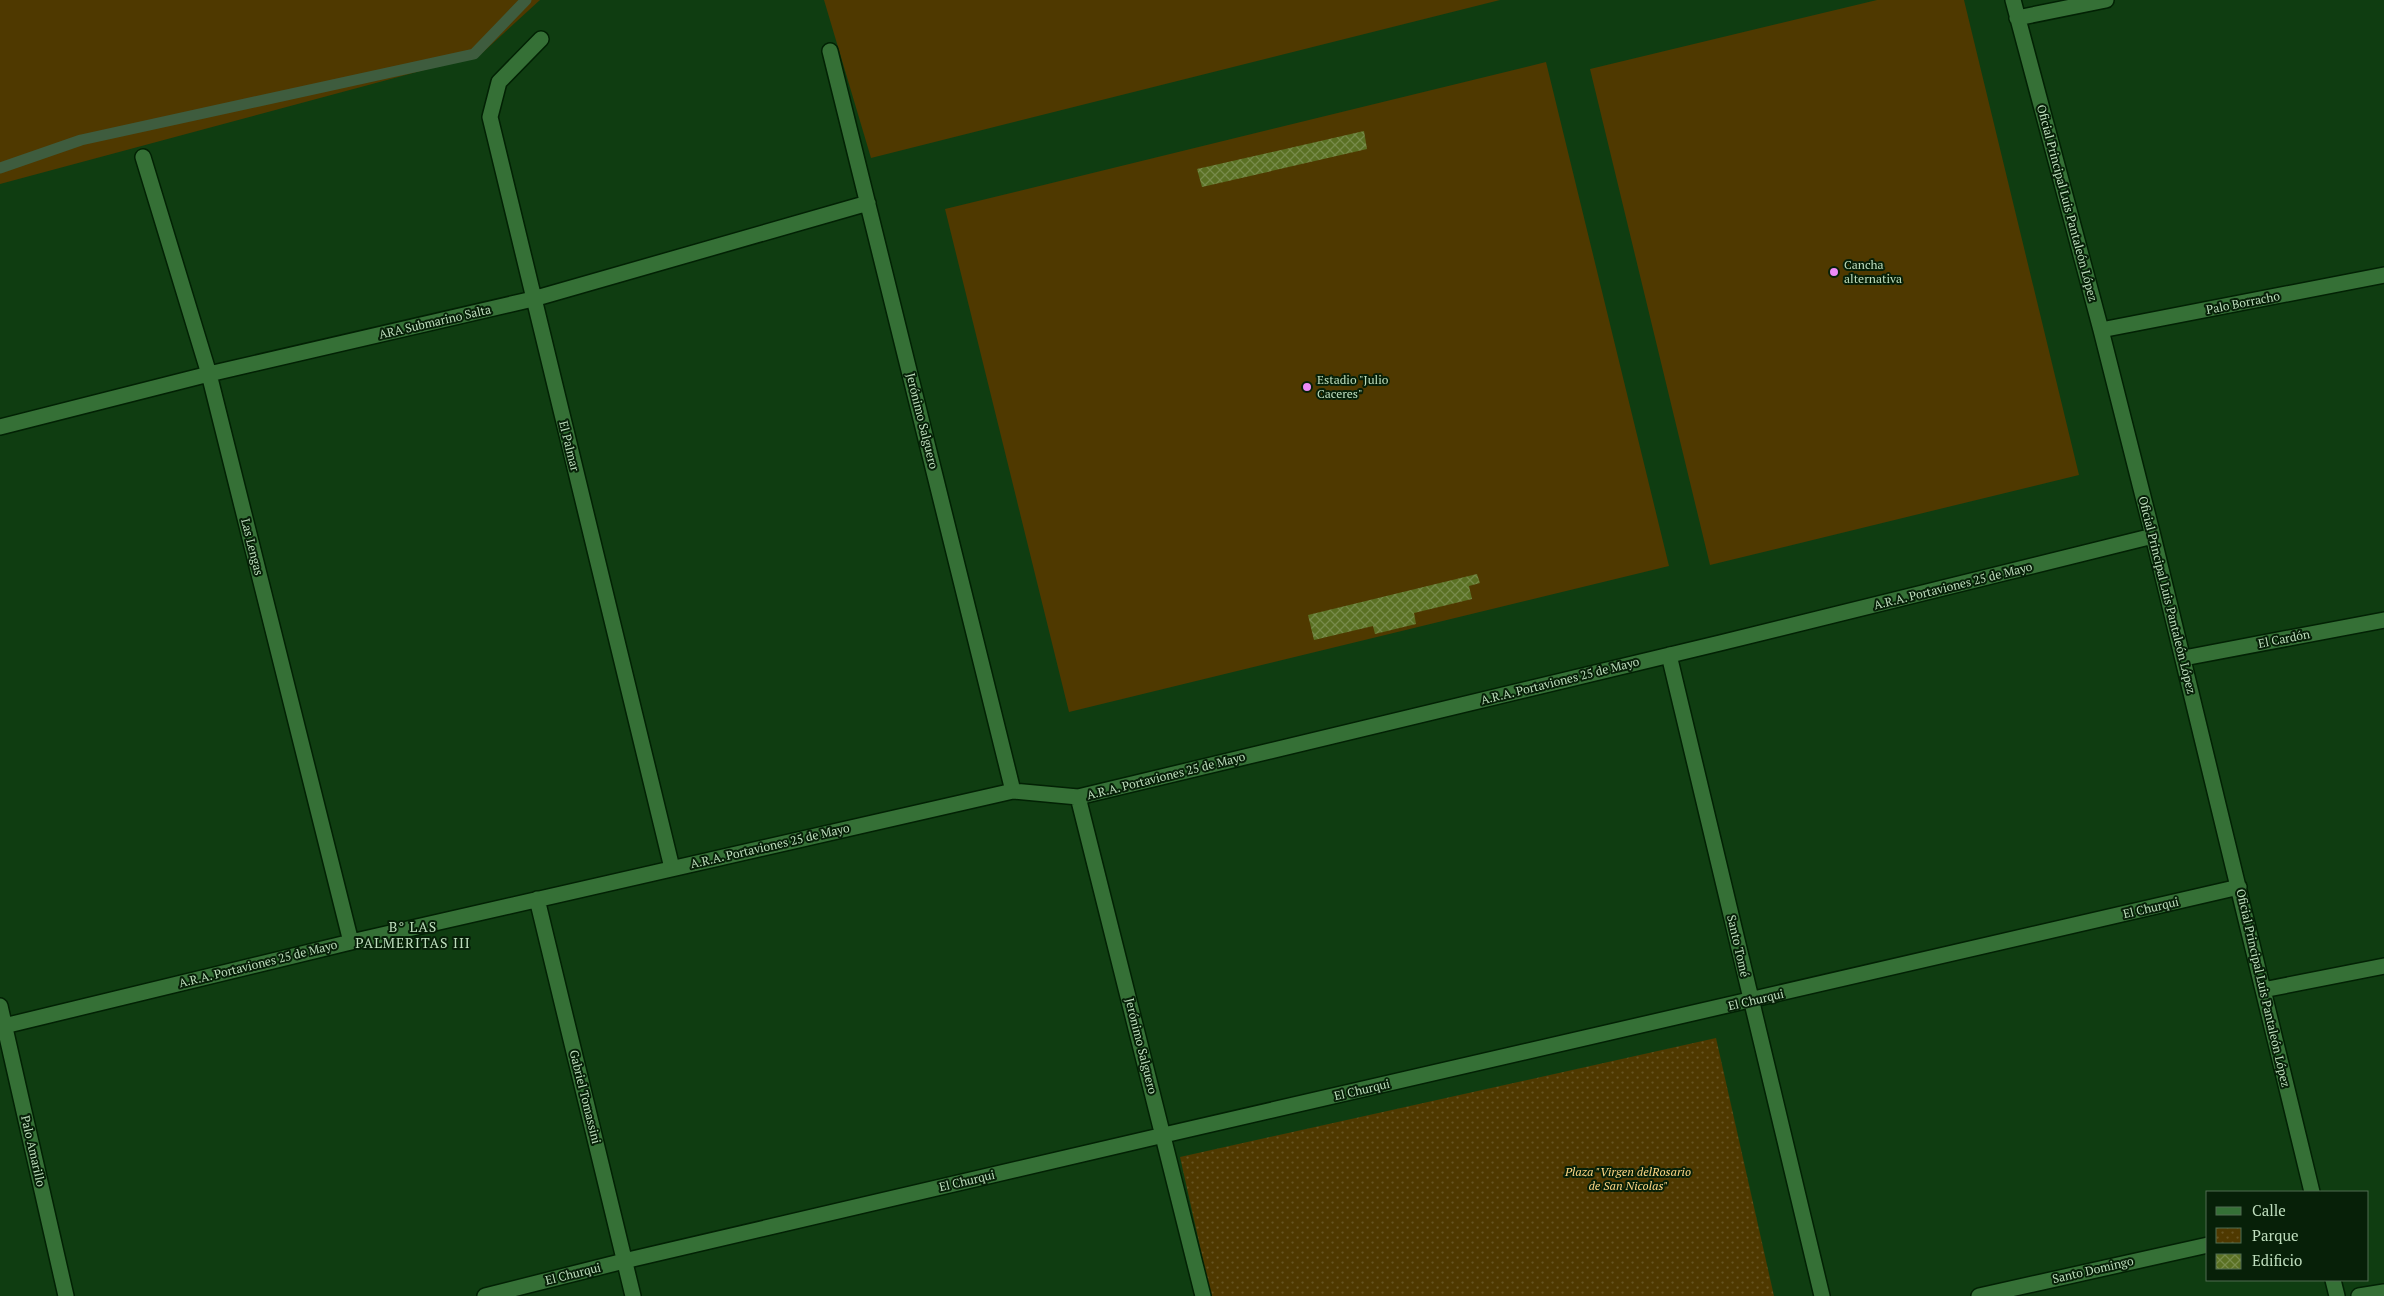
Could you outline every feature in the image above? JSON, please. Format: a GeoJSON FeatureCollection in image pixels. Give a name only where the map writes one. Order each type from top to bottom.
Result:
{"type":"FeatureCollection","features":[{"type":"Feature","properties":{"kind":"street","name":"Oficial Principal Luis Pantaleón López"},"geometry":{"type":"LineString","coordinates":[[2013,0],[2101,330],[2184,658],[2312,1191]]}},
{"type":"Feature","properties":{"kind":"street"},"geometry":{"type":"LineString","coordinates":[[2018,18],[2106,0]]}},
{"type":"Feature","properties":{"kind":"street","name":"El Palmar"},"geometry":{"type":"LineString","coordinates":[[541,39],[499,82],[490,117],[672,868]]}},
{"type":"Feature","properties":{"kind":"street","name":"Jerónimo Salguero"},"geometry":{"type":"LineString","coordinates":[[830,52],[1013,791]]}},
{"type":"Feature","properties":{"kind":"street","name":"Las Lengas"},"geometry":{"type":"LineString","coordinates":[[143,156],[209,374],[351,942]]}},
{"type":"Feature","properties":{"kind":"street","name":"ARA Submarino Salta"},"geometry":{"type":"LineString","coordinates":[[0,427],[209,374],[533,299],[868,203]]}},
{"type":"Feature","properties":{"kind":"street","name":"Palo Borracho"},"geometry":{"type":"LineString","coordinates":[[2101,330],[2384,275]]}},
{"type":"Feature","properties":{"kind":"street","name":"A.R.A. Portaviones 25 de Mayo"},"geometry":{"type":"LineString","coordinates":[[2,1026],[537,898],[1013,791],[1078,797],[2153,536]]}},
{"type":"Feature","properties":{"kind":"street","name":"El Cardón"},"geometry":{"type":"LineString","coordinates":[[2184,658],[2384,620]]}},
{"type":"Feature","properties":{"kind":"street","name":"Santo Tomé"},"geometry":{"type":"LineString","coordinates":[[1669,655],[1822,1296]]}},
{"type":"Feature","properties":{"kind":"street","name":"Jerónimo Salguero"},"geometry":{"type":"LineString","coordinates":[[1078,797],[1203,1296]]}},
{"type":"Feature","properties":{"kind":"street","name":"El Churqui"},"geometry":{"type":"LineString","coordinates":[[485,1296],[624,1261],[1164,1135],[1751,1002],[2239,888]]}},
{"type":"Feature","properties":{"kind":"street","name":"Gabriel Tomassini"},"geometry":{"type":"LineString","coordinates":[[537,898],[633,1296]]}},
{"type":"Feature","properties":{"kind":"street"},"geometry":{"type":"LineString","coordinates":[[2263,990],[2384,966]]}},
{"type":"Feature","properties":{"kind":"street","name":"Palo Amarillo"},"geometry":{"type":"LineString","coordinates":[[0,1006],[2,1026],[66,1296]]}},
{"type":"Feature","properties":{"kind":"street","name":"Santo Domingo"},"geometry":{"type":"LineString","coordinates":[[1979,1296],[2206,1245]]}},
{"type":"Feature","properties":{"kind":"street"},"geometry":{"type":"LineString","coordinates":[[2333,1281],[2337,1296]]}},
{"type":"Feature","properties":{"kind":"street"},"geometry":{"type":"LineString","coordinates":[[2359,1296],[2384,1292]]}},
{"type":"Feature","properties":{"kind":"green space"},"geometry":{"type":"Polygon","coordinates":[[[0,0],[540,0],[480,55],[0,184],[0,0]]]}},
{"type":"Feature","properties":{"kind":"green space"},"geometry":{"type":"Polygon","coordinates":[[[824,0],[1500,0],[871,158],[824,0]]]}},
{"type":"Feature","properties":{"kind":"green space","name":"Cancha alternativa"},"geometry":{"type":"Polygon","coordinates":[[[1877,0],[1964,0],[2079,475],[1710,565],[1590,69],[1877,0]]]}},
{"type":"Feature","properties":{"kind":"green space","name":"Estadio \"Julio Caceres\""},"geometry":{"type":"Polygon","coordinates":[[[1546,62],[1669,566],[1069,712],[945,209],[1546,62]]]}},
{"type":"Feature","properties":{"kind":"green space","name":"Plaza \"Virgen delRosario de San Nicolas\""},"geometry":{"type":"Polygon","coordinates":[[[1716,1038],[1774,1296],[1211,1296],[1180,1157],[1716,1038]]]}},
{"type":"Feature","properties":{"kind":"building"},"geometry":{"type":"Polygon","coordinates":[[[1364,131],[1367,149],[1202,187],[1197,169],[1364,131]]]}},
{"type":"Feature","properties":{"kind":"building"},"geometry":{"type":"Polygon","coordinates":[[[1477,574],[1480,583],[1469,586],[1472,599],[1414,613],[1416,624],[1375,634],[1373,626],[1314,640],[1308,615],[1477,574]]]}},
{"type":"Feature","properties":{"kind":"waterway"},"geometry":{"type":"LineString","coordinates":[[0,168],[81,140],[474,54],[526,0]]}},
{"type":"Feature","properties":{"kind":"place","name":"Cancha alternativa"},"geometry":{"type":"Point","coordinates":[1834,272]}},
{"type":"Feature","properties":{"kind":"place","name":"Estadio \"Julio Caceres\""},"geometry":{"type":"Point","coordinates":[1307,387]}},
{"type":"Feature","properties":{"kind":"district","name":"B° LAS PALMERITAS III"},"geometry":{"type":"Point","coordinates":[413,936]}}]}
